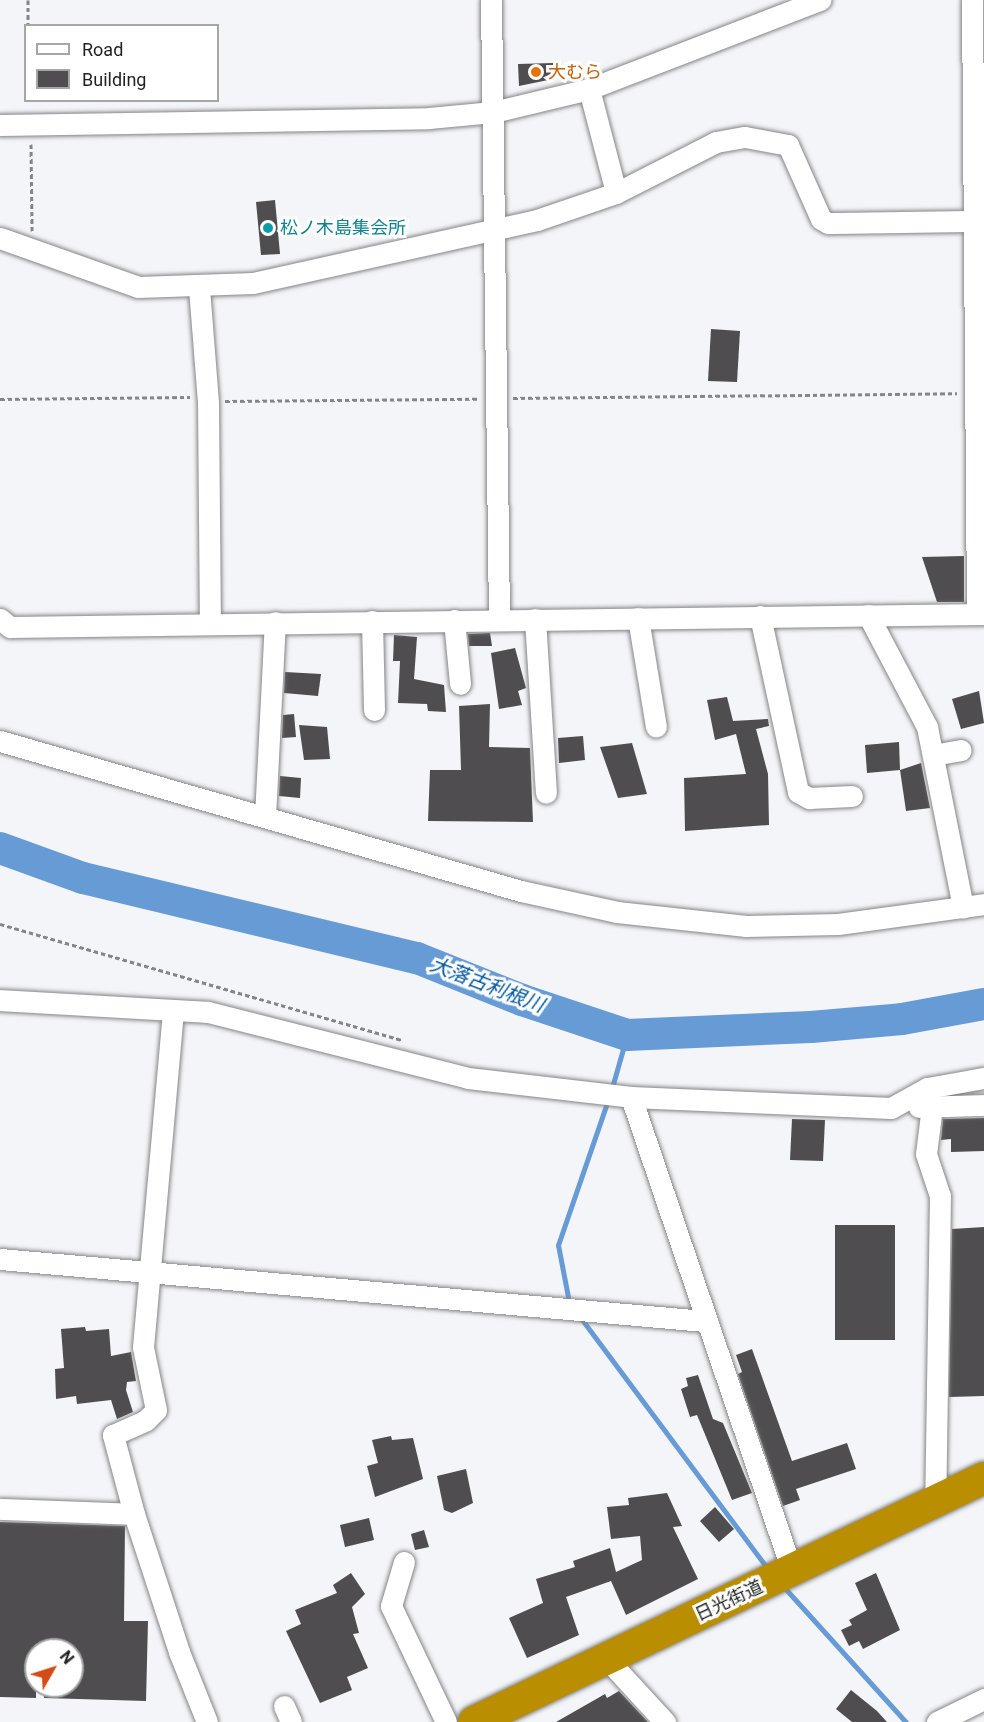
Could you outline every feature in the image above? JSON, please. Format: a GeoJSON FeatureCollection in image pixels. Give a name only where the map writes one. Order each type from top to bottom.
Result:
{"type":"FeatureCollection","features":[{"type":"Feature","properties":{"kind":"highway","name":"日光街道"},"geometry":{"type":"LineString","coordinates":[[474,1722],[984,1478]]}},
{"type":"Feature","properties":{"kind":"street"},"geometry":{"type":"LineString","coordinates":[[491,0],[499,620]]}},
{"type":"Feature","properties":{"kind":"street"},"geometry":{"type":"LineString","coordinates":[[0,125],[429,118],[493,112],[589,89],[820,0]]}},
{"type":"Feature","properties":{"kind":"street"},"geometry":{"type":"LineString","coordinates":[[0,619],[10,627],[210,622],[981,614],[972,0]]}},
{"type":"Feature","properties":{"kind":"street"},"geometry":{"type":"LineString","coordinates":[[589,89],[616,194]]}},
{"type":"Feature","properties":{"kind":"street"},"geometry":{"type":"LineString","coordinates":[[0,238],[138,287],[199,288],[301,276],[494,228],[616,194],[716,142],[745,137],[788,145],[821,219],[828,223],[975,221]]}},
{"type":"Feature","properties":{"kind":"street"},"geometry":{"type":"LineString","coordinates":[[199,288],[208,399],[210,622]]}},
{"type":"Feature","properties":{"kind":"street"},"geometry":{"type":"LineString","coordinates":[[0,741],[522,891],[617,912],[746,926],[838,924],[974,906],[927,727],[868,615]]}},
{"type":"Feature","properties":{"kind":"street"},"geometry":{"type":"LineString","coordinates":[[760,616],[798,792],[808,798],[852,796]]}},
{"type":"Feature","properties":{"kind":"street"},"geometry":{"type":"LineString","coordinates":[[638,618],[656,727]]}},
{"type":"Feature","properties":{"kind":"street"},"geometry":{"type":"LineString","coordinates":[[535,619],[546,793]]}},
{"type":"Feature","properties":{"kind":"street"},"geometry":{"type":"LineString","coordinates":[[454,620],[460,684]]}},
{"type":"Feature","properties":{"kind":"street"},"geometry":{"type":"LineString","coordinates":[[372,621],[374,710]]}},
{"type":"Feature","properties":{"kind":"street"},"geometry":{"type":"LineString","coordinates":[[265,817],[274,622]]}},
{"type":"Feature","properties":{"kind":"street"},"geometry":{"type":"LineString","coordinates":[[933,755],[961,750]]}},
{"type":"Feature","properties":{"kind":"street"},"geometry":{"type":"LineString","coordinates":[[0,1000],[173,1010],[253,1021],[468,1078],[631,1097],[891,1108],[984,1105]]}},
{"type":"Feature","properties":{"kind":"street"},"geometry":{"type":"LineString","coordinates":[[173,1010],[143,1347],[156,1410],[146,1420],[113,1435],[134,1514],[179,1652],[207,1722]]}},
{"type":"Feature","properties":{"kind":"street"},"geometry":{"type":"LineString","coordinates":[[891,1108],[927,1088],[984,1078]]}},
{"type":"Feature","properties":{"kind":"street"},"geometry":{"type":"LineString","coordinates":[[631,1097],[792,1571]]}},
{"type":"Feature","properties":{"kind":"street"},"geometry":{"type":"LineString","coordinates":[[932,1106],[926,1154],[940,1196],[935,1502]]}},
{"type":"Feature","properties":{"kind":"street"},"geometry":{"type":"LineString","coordinates":[[0,1259],[150,1271],[485,1305],[705,1320]]}},
{"type":"Feature","properties":{"kind":"street"},"geometry":{"type":"LineString","coordinates":[[0,1509],[134,1514]]}},
{"type":"Feature","properties":{"kind":"street"},"geometry":{"type":"LineString","coordinates":[[404,1562],[391,1606],[446,1722]]}},
{"type":"Feature","properties":{"kind":"street"},"geometry":{"type":"LineString","coordinates":[[607,1659],[665,1722]]}},
{"type":"Feature","properties":{"kind":"street"},"geometry":{"type":"LineString","coordinates":[[937,1722],[984,1700]]}},
{"type":"Feature","properties":{"kind":"path"},"geometry":{"type":"LineString","coordinates":[[28,0],[28,24]]}},
{"type":"Feature","properties":{"kind":"path"},"geometry":{"type":"LineString","coordinates":[[30,124],[33,249]]}},
{"type":"Feature","properties":{"kind":"path"},"geometry":{"type":"LineString","coordinates":[[0,399],[496,399],[976,392]]}},
{"type":"Feature","properties":{"kind":"path"},"geometry":{"type":"LineString","coordinates":[[0,924],[410,1042]]}},
{"type":"Feature","properties":{"kind":"building","name":"大むら"},"geometry":{"type":"Polygon","coordinates":[[[553,63],[553,79],[519,86],[518,64],[553,63]]]}},
{"type":"Feature","properties":{"kind":"building","name":"松ノ木島集会所"},"geometry":{"type":"Polygon","coordinates":[[[275,200],[280,254],[261,255],[256,202],[275,200]]]}},
{"type":"Feature","properties":{"kind":"building"},"geometry":{"type":"Polygon","coordinates":[[[711,329],[740,331],[737,382],[708,381],[711,329]]]}},
{"type":"Feature","properties":{"kind":"building"},"geometry":{"type":"Polygon","coordinates":[[[964,556],[964,602],[937,602],[922,557],[964,556]]]}},
{"type":"Feature","properties":{"kind":"building"},"geometry":{"type":"Polygon","coordinates":[[[490,633],[492,646],[469,646],[468,634],[490,633]]]}},
{"type":"Feature","properties":{"kind":"building"},"geometry":{"type":"Polygon","coordinates":[[[394,635],[417,637],[414,679],[444,685],[446,712],[428,711],[427,704],[398,703],[400,661],[393,661],[394,635]]]}},
{"type":"Feature","properties":{"kind":"building"},"geometry":{"type":"Polygon","coordinates":[[[515,648],[526,688],[518,691],[522,705],[499,709],[491,653],[515,648]]]}},
{"type":"Feature","properties":{"kind":"building"},"geometry":{"type":"Polygon","coordinates":[[[285,672],[321,674],[318,696],[284,693],[285,672]]]}},
{"type":"Feature","properties":{"kind":"building"},"geometry":{"type":"Polygon","coordinates":[[[979,691],[984,723],[961,729],[952,699],[979,691]]]}},
{"type":"Feature","properties":{"kind":"building"},"geometry":{"type":"Polygon","coordinates":[[[727,697],[733,721],[768,719],[769,726],[756,729],[768,774],[769,825],[685,831],[684,778],[746,774],[736,734],[715,740],[707,700],[727,697]]]}},
{"type":"Feature","properties":{"kind":"building"},"geometry":{"type":"Polygon","coordinates":[[[490,704],[489,747],[530,748],[533,822],[428,821],[430,770],[461,770],[459,706],[490,704]]]}},
{"type":"Feature","properties":{"kind":"building"},"geometry":{"type":"Polygon","coordinates":[[[294,714],[296,737],[282,738],[283,715],[294,714]]]}},
{"type":"Feature","properties":{"kind":"building"},"geometry":{"type":"Polygon","coordinates":[[[299,725],[327,727],[330,759],[304,760],[299,725]]]}},
{"type":"Feature","properties":{"kind":"building"},"geometry":{"type":"Polygon","coordinates":[[[583,736],[585,760],[559,763],[558,738],[583,736]]]}},
{"type":"Feature","properties":{"kind":"building"},"geometry":{"type":"Polygon","coordinates":[[[899,742],[900,770],[867,773],[865,745],[899,742]]]}},
{"type":"Feature","properties":{"kind":"building"},"geometry":{"type":"Polygon","coordinates":[[[632,743],[647,794],[618,798],[600,747],[632,743]]]}},
{"type":"Feature","properties":{"kind":"building"},"geometry":{"type":"Polygon","coordinates":[[[921,763],[930,808],[906,811],[900,770],[921,763]]]}},
{"type":"Feature","properties":{"kind":"building"},"geometry":{"type":"Polygon","coordinates":[[[280,776],[301,778],[300,798],[279,796],[280,776]]]}},
{"type":"Feature","properties":{"kind":"building"},"geometry":{"type":"Polygon","coordinates":[[[984,1118],[984,1151],[951,1152],[951,1139],[941,1140],[943,1119],[984,1118]]]}},
{"type":"Feature","properties":{"kind":"building"},"geometry":{"type":"Polygon","coordinates":[[[792,1119],[825,1120],[823,1161],[790,1160],[792,1119]]]}},
{"type":"Feature","properties":{"kind":"building"},"geometry":{"type":"Polygon","coordinates":[[[835,1225],[895,1225],[895,1340],[835,1340],[835,1225]]]}},
{"type":"Feature","properties":{"kind":"building"},"geometry":{"type":"Polygon","coordinates":[[[984,1227],[984,1396],[949,1397],[952,1229],[984,1227]]]}},
{"type":"Feature","properties":{"kind":"building"},"geometry":{"type":"Polygon","coordinates":[[[85,1327],[86,1331],[109,1329],[111,1356],[131,1352],[136,1381],[127,1382],[126,1390],[133,1412],[117,1419],[111,1400],[77,1404],[76,1396],[56,1399],[55,1369],[64,1368],[61,1329],[85,1327]]]}},
{"type":"Feature","properties":{"kind":"building"},"geometry":{"type":"Polygon","coordinates":[[[752,1349],[792,1461],[847,1443],[856,1469],[796,1489],[800,1500],[783,1506],[738,1374],[742,1372],[736,1355],[752,1349]]]}},
{"type":"Feature","properties":{"kind":"building"},"geometry":{"type":"Polygon","coordinates":[[[698,1375],[713,1419],[723,1423],[752,1493],[732,1500],[697,1415],[690,1417],[681,1389],[688,1386],[686,1378],[698,1375]]]}},
{"type":"Feature","properties":{"kind":"building"},"geometry":{"type":"Polygon","coordinates":[[[391,1436],[392,1440],[413,1438],[423,1479],[375,1497],[367,1466],[378,1463],[372,1440],[391,1436]]]}},
{"type":"Feature","properties":{"kind":"building"},"geometry":{"type":"Polygon","coordinates":[[[466,1469],[473,1503],[452,1513],[444,1510],[437,1476],[466,1469]]]}},
{"type":"Feature","properties":{"kind":"building"},"geometry":{"type":"Polygon","coordinates":[[[667,1493],[682,1526],[673,1527],[698,1579],[626,1615],[611,1581],[566,1597],[579,1635],[527,1658],[509,1618],[543,1603],[536,1579],[575,1567],[573,1561],[610,1548],[616,1572],[642,1560],[640,1536],[611,1539],[607,1507],[629,1505],[628,1498],[667,1493]]]}},
{"type":"Feature","properties":{"kind":"building"},"geometry":{"type":"Polygon","coordinates":[[[715,1507],[734,1529],[719,1542],[700,1521],[715,1507]]]}},
{"type":"Feature","properties":{"kind":"building"},"geometry":{"type":"Polygon","coordinates":[[[369,1518],[374,1540],[345,1547],[340,1525],[369,1518]]]}},
{"type":"Feature","properties":{"kind":"building"},"geometry":{"type":"Polygon","coordinates":[[[0,1522],[125,1526],[124,1621],[148,1621],[146,1701],[44,1698],[84,1698],[84,1638],[24,1638],[24,1698],[0,1697],[0,1522]]]}},
{"type":"Feature","properties":{"kind":"building"},"geometry":{"type":"Polygon","coordinates":[[[424,1530],[429,1547],[415,1550],[411,1534],[424,1530]]]}},
{"type":"Feature","properties":{"kind":"building"},"geometry":{"type":"Polygon","coordinates":[[[351,1573],[365,1594],[352,1607],[359,1633],[353,1634],[368,1668],[347,1677],[352,1690],[320,1703],[286,1631],[301,1624],[295,1610],[337,1593],[333,1585],[351,1573]]]}},
{"type":"Feature","properties":{"kind":"building"},"geometry":{"type":"Polygon","coordinates":[[[876,1573],[900,1630],[863,1649],[859,1641],[849,1646],[841,1630],[852,1625],[849,1620],[867,1610],[855,1583],[876,1573]]]}},
{"type":"Feature","properties":{"kind":"building"},"geometry":{"type":"Polygon","coordinates":[[[851,1690],[887,1722],[852,1722],[836,1709],[851,1690]]]}},
{"type":"Feature","properties":{"kind":"building"},"geometry":{"type":"Polygon","coordinates":[[[619,1691],[648,1722],[556,1722],[605,1694],[607,1698],[619,1691]]]}},
{"type":"Feature","properties":{"kind":"waterway","name":"大落古利根川"},"geometry":{"type":"LineString","coordinates":[[0,848],[83,878],[417,958],[522,1000],[627,1035],[811,1027],[902,1019],[984,1004]]}},
{"type":"Feature","properties":{"kind":"waterway"},"geometry":{"type":"LineString","coordinates":[[611,1091],[627,1035]]}},
{"type":"Feature","properties":{"kind":"waterway"},"geometry":{"type":"LineString","coordinates":[[569,1302],[558,1245],[608,1100]]}},
{"type":"Feature","properties":{"kind":"waterway"},"geometry":{"type":"LineString","coordinates":[[580,1317],[768,1569]]}},
{"type":"Feature","properties":{"kind":"waterway"},"geometry":{"type":"LineString","coordinates":[[782,1585],[906,1722]]}},
{"type":"Feature","properties":{"kind":"place","name":"大むら"},"geometry":{"type":"Point","coordinates":[536,72]}},
{"type":"Feature","properties":{"kind":"place","name":"松ノ木島集会所"},"geometry":{"type":"Point","coordinates":[268,228]}}]}
